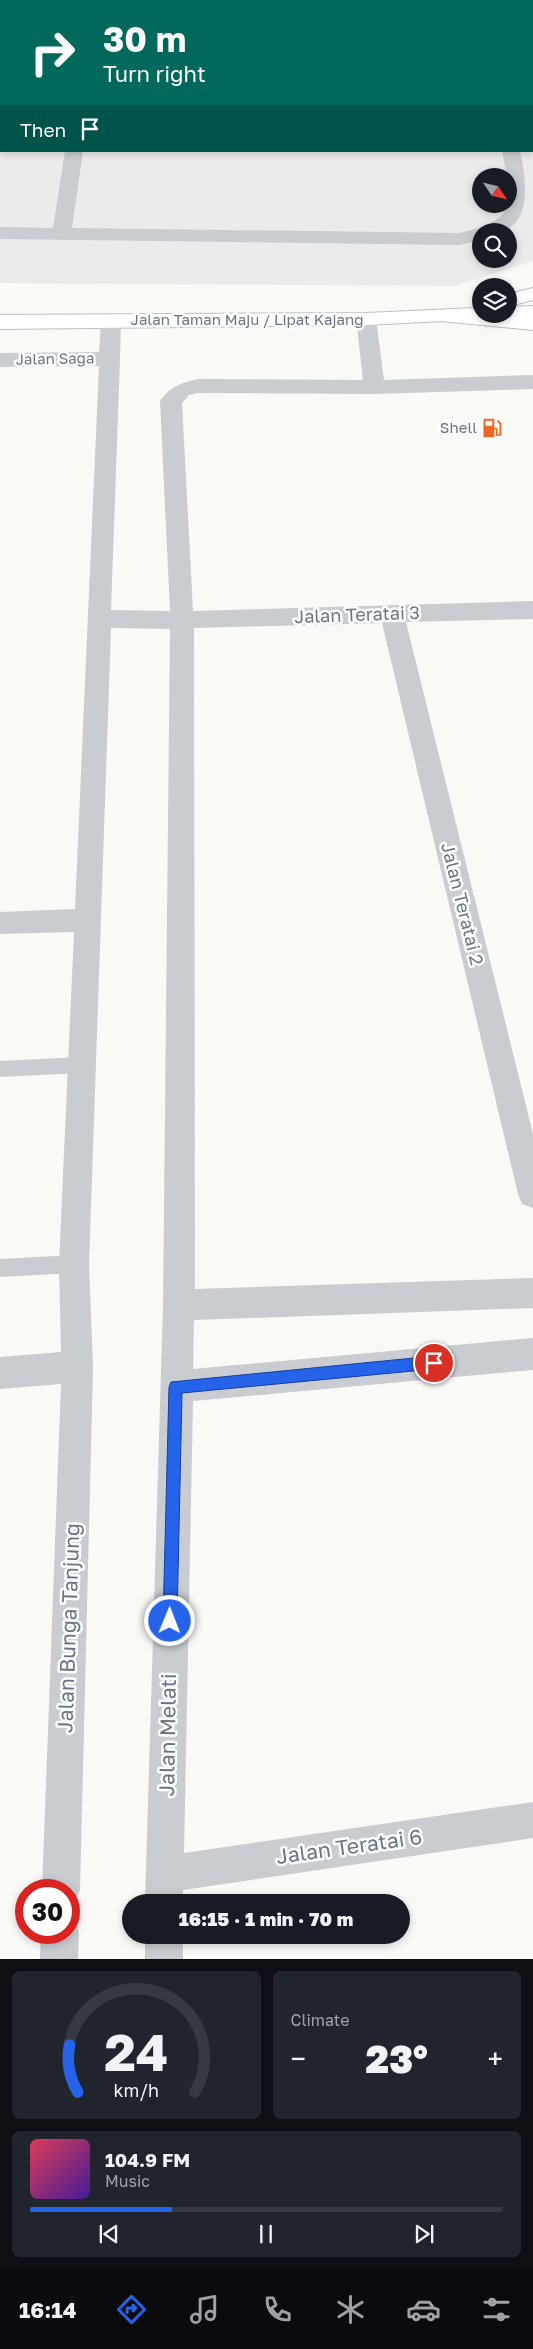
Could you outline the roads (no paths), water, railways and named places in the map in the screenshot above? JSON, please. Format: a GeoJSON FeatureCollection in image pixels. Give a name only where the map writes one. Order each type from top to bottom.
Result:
{"type":"FeatureCollection","features":[{"type":"Feature","properties":{"kind":"main road"},"geometry":{"type":"LineString","coordinates":[[517,298],[533,294]]}},
{"type":"Feature","properties":{"kind":"main road"},"geometry":{"type":"LineString","coordinates":[[448,316],[472,309]]}},
{"type":"Feature","properties":{"kind":"main road"},"geometry":{"type":"LineString","coordinates":[[517,313],[533,312]]}},
{"type":"Feature","properties":{"kind":"main road","name":"Jalan Taman Maju / Lipat Kajang"},"geometry":{"type":"LineString","coordinates":[[0,322],[366,319],[472,315]]}},
{"type":"Feature","properties":{"kind":"main road"},"geometry":{"type":"LineString","coordinates":[[448,316],[533,323]]}},
{"type":"Feature","properties":{"kind":"street"},"geometry":{"type":"LineString","coordinates":[[62,233],[74,152]]}},
{"type":"Feature","properties":{"kind":"street"},"geometry":{"type":"LineString","coordinates":[[506,223],[515,213],[519,199],[511,152]]}},
{"type":"Feature","properties":{"kind":"street"},"geometry":{"type":"LineString","coordinates":[[0,233],[459,239],[472,236]]}},
{"type":"Feature","properties":{"kind":"street"},"geometry":{"type":"LineString","coordinates":[[366,319],[374,387]]}},
{"type":"Feature","properties":{"kind":"street","name":"Jalan Bunga Tanjung"},"geometry":{"type":"LineString","coordinates":[[61,1879],[77,1366],[74,1264],[80,1065],[111,321]]}},
{"type":"Feature","properties":{"kind":"street","name":"Jalan Saga"},"geometry":{"type":"LineString","coordinates":[[0,360],[110,359]]}},
{"type":"Feature","properties":{"kind":"street","name":"Jalan Melati"},"geometry":{"type":"LineString","coordinates":[[164,1888],[179,1305],[182,620],[171,401],[182,390],[198,386],[374,387],[533,382]]}},
{"type":"Feature","properties":{"kind":"street","name":"Jalan Teratai 3"},"geometry":{"type":"LineString","coordinates":[[99,619],[182,620],[533,610]]}},
{"type":"Feature","properties":{"kind":"street","name":"Jalan Teratai 2"},"geometry":{"type":"LineString","coordinates":[[392,614],[533,1194]]}},
{"type":"Feature","properties":{"kind":"street"},"geometry":{"type":"LineString","coordinates":[[0,923],[86,920]]}},
{"type":"Feature","properties":{"kind":"street"},"geometry":{"type":"LineString","coordinates":[[179,1305],[533,1293]]}},
{"type":"Feature","properties":{"kind":"street"},"geometry":{"type":"LineString","coordinates":[[176,1387],[533,1354]]}},
{"type":"Feature","properties":{"kind":"street"},"geometry":{"type":"LineString","coordinates":[[0,1373],[77,1366]]}},
{"type":"Feature","properties":{"kind":"street","name":"Jalan Teratai 6"},"geometry":{"type":"LineString","coordinates":[[164,1888],[533,1820]]}},
{"type":"Feature","properties":{"kind":"street"},"geometry":{"type":"LineString","coordinates":[[59,1959],[60,1944]]}},
{"type":"Feature","properties":{"kind":"street"},"geometry":{"type":"LineString","coordinates":[[164,1944],[164,1959]]}},
{"type":"Feature","properties":{"kind":"lane"},"geometry":{"type":"LineString","coordinates":[[0,1069],[80,1065]]}},
{"type":"Feature","properties":{"kind":"lane"},"geometry":{"type":"LineString","coordinates":[[0,1268],[74,1264]]}},
{"type":"Feature","properties":{"kind":"place","name":"Shell"},"geometry":{"type":"Point","coordinates":[492,428]}}]}
